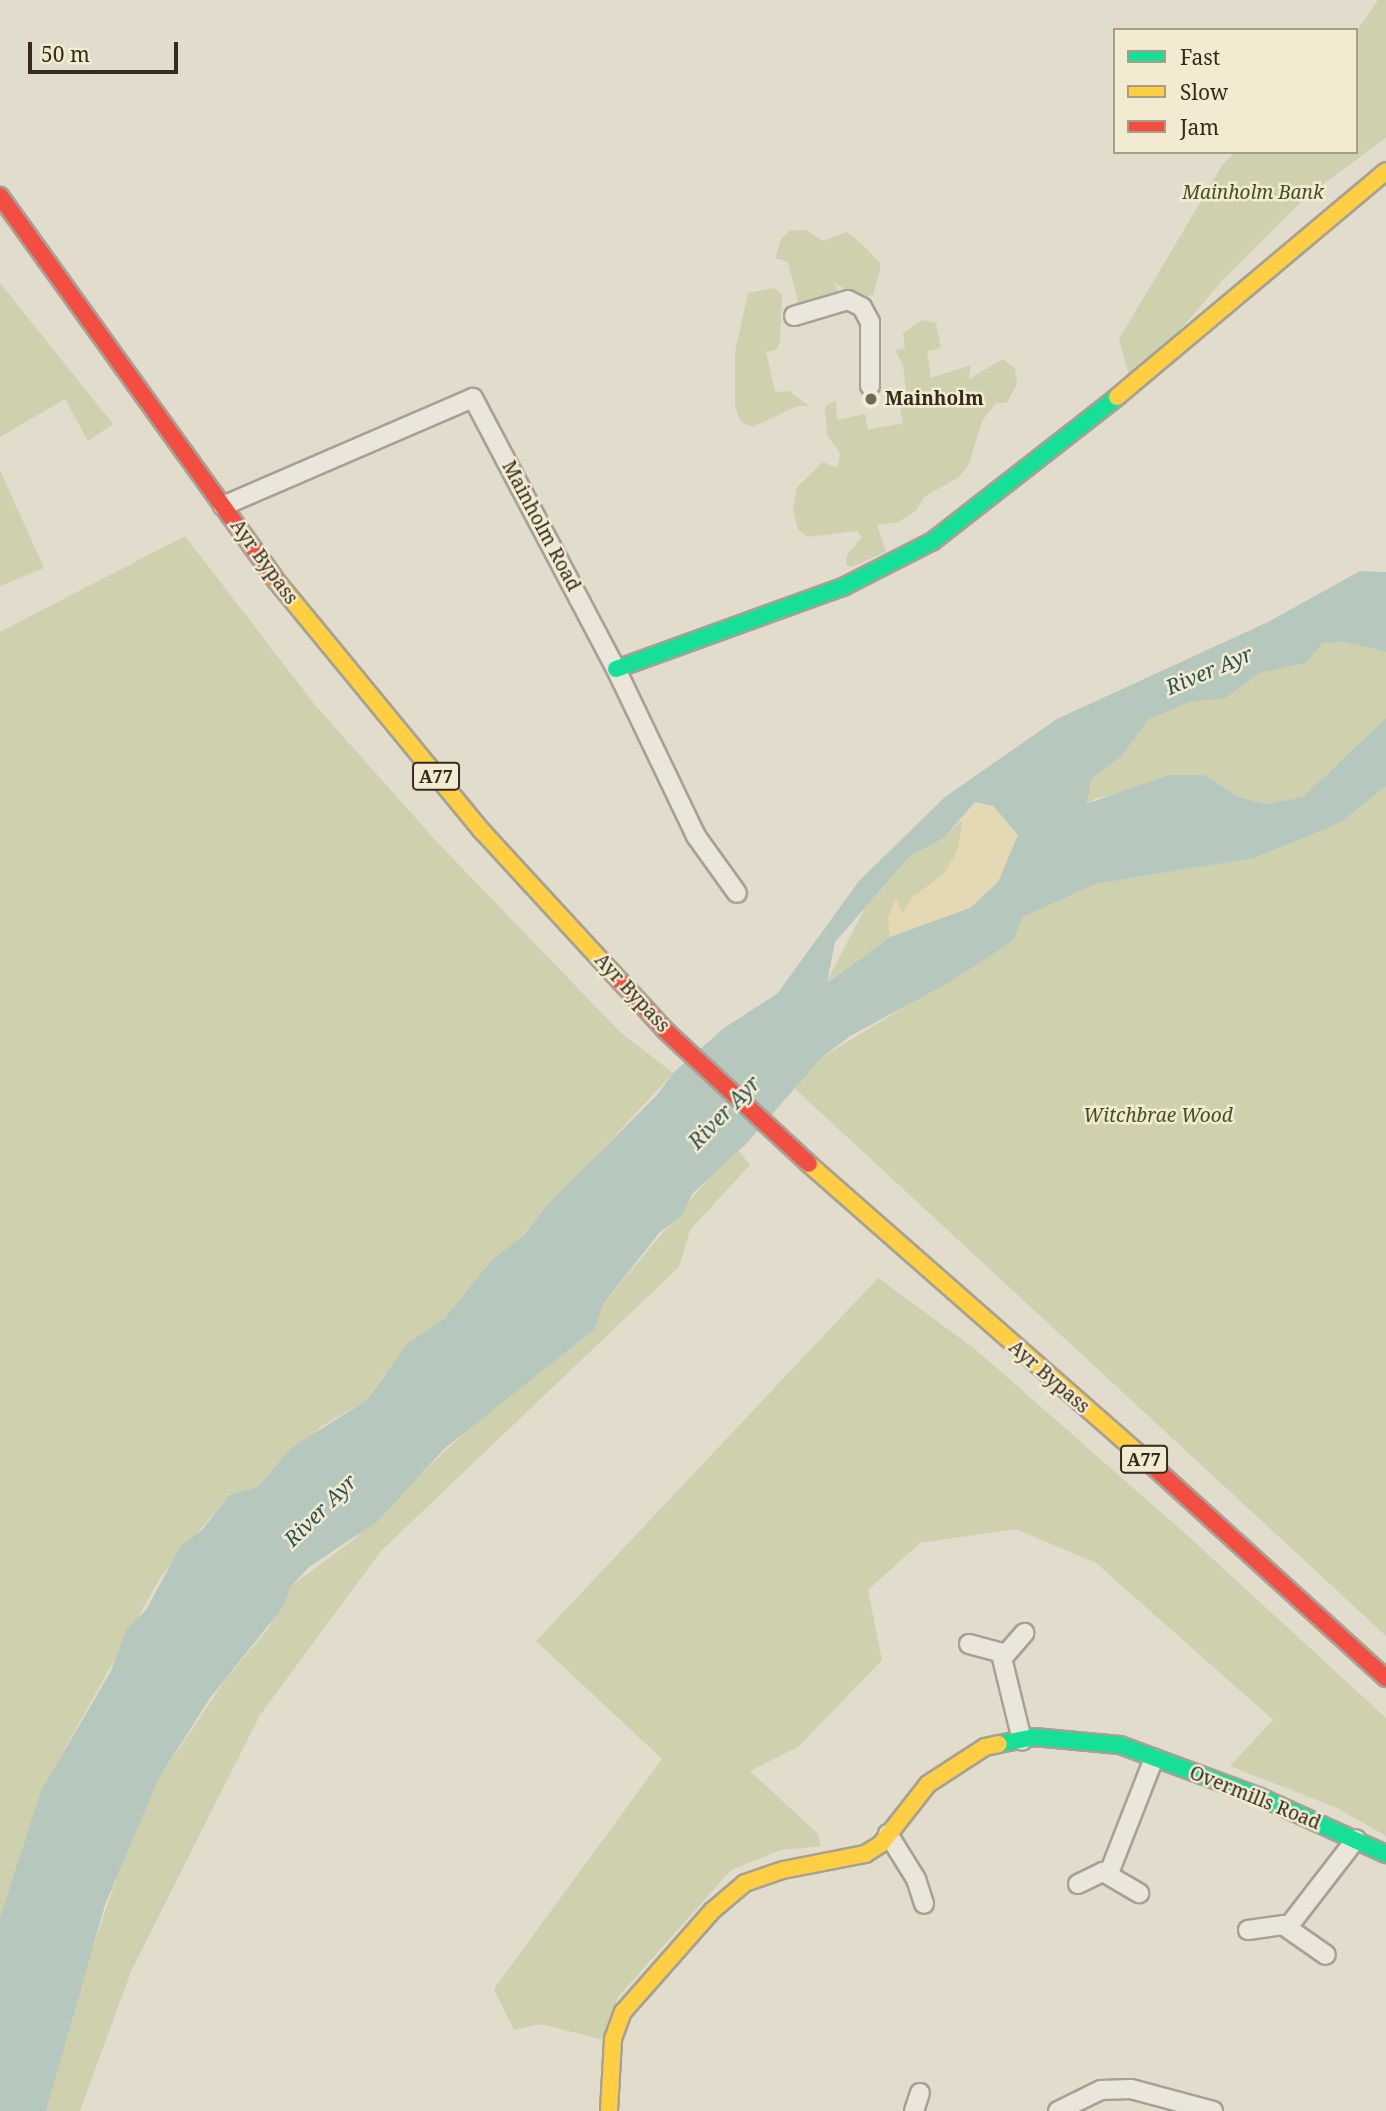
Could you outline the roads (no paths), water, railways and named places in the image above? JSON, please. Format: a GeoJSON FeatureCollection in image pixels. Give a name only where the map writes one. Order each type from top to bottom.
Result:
{"type":"FeatureCollection","features":[{"type":"Feature","properties":{"kind":"main road"},"geometry":{"type":"LineString","coordinates":[[616,670],[843,587],[933,541],[1071,436],[1386,171]]}},
{"type":"Feature","properties":{"kind":"main road","name":"Ayr Bypass"},"geometry":{"type":"LineString","coordinates":[[0,196],[288,597],[482,831],[666,1031],[802,1160],[1206,1512],[1386,1678]]}},
{"type":"Feature","properties":{"kind":"main road","name":"Overmills Road"},"geometry":{"type":"LineString","coordinates":[[609,2111],[613,2039],[623,2012],[712,1911],[745,1883],[783,1870],[865,1854],[888,1834],[928,1784],[947,1768],[985,1747],[1022,1740],[1072,1738],[1120,1745],[1356,1839],[1386,1854]]}},
{"type":"Feature","properties":{"kind":"street"},"geometry":{"type":"LineString","coordinates":[[794,316],[848,300],[862,307],[870,322],[870,386]]}},
{"type":"Feature","properties":{"kind":"street","name":"Mainholm Road"},"geometry":{"type":"LineString","coordinates":[[223,506],[473,398],[616,670],[696,836],[737,893]]}},
{"type":"Feature","properties":{"kind":"street"},"geometry":{"type":"LineString","coordinates":[[969,1644],[1006,1654],[1024,1633]]}},
{"type":"Feature","properties":{"kind":"street"},"geometry":{"type":"LineString","coordinates":[[1000,1654],[1022,1740]]}},
{"type":"Feature","properties":{"kind":"street"},"geometry":{"type":"LineString","coordinates":[[1077,1884],[1109,1873],[1154,1758]]}},
{"type":"Feature","properties":{"kind":"street"},"geometry":{"type":"LineString","coordinates":[[888,1834],[916,1879],[924,1904]]}},
{"type":"Feature","properties":{"kind":"street"},"geometry":{"type":"LineString","coordinates":[[1288,1927],[1356,1839]]}},
{"type":"Feature","properties":{"kind":"street"},"geometry":{"type":"LineString","coordinates":[[1109,1873],[1139,1893]]}},
{"type":"Feature","properties":{"kind":"street"},"geometry":{"type":"LineString","coordinates":[[1248,1930],[1288,1927],[1326,1955]]}},
{"type":"Feature","properties":{"kind":"street"},"geometry":{"type":"LineString","coordinates":[[1058,2111],[1101,2090],[1131,2089],[1213,2111]]}},
{"type":"Feature","properties":{"kind":"street"},"geometry":{"type":"LineString","coordinates":[[914,2111],[920,2092]]}},
{"type":"Feature","properties":{"kind":"water","name":"River Ayr"},"geometry":{"type":"Polygon","coordinates":[[[1360,571],[1386,572],[1386,652],[1344,642],[1322,643],[1307,662],[1260,673],[1225,698],[1190,702],[1148,720],[1121,757],[1092,778],[1086,804],[1169,775],[1205,775],[1238,797],[1266,804],[1303,797],[1386,718],[1386,786],[1340,823],[1254,858],[1096,884],[1022,917],[1014,940],[950,982],[850,1036],[821,1058],[746,1144],[692,1194],[682,1215],[659,1233],[603,1304],[595,1329],[445,1448],[378,1521],[309,1567],[291,1586],[283,1607],[210,1698],[158,1780],[105,1905],[46,2111],[0,2111],[0,1918],[41,1791],[111,1671],[126,1630],[146,1610],[181,1546],[202,1530],[229,1495],[258,1487],[291,1448],[367,1400],[407,1344],[445,1318],[491,1261],[525,1234],[548,1204],[658,1094],[673,1073],[724,1028],[777,994],[859,881],[945,797],[1057,719],[1268,622],[1360,571]],[[975,802],[944,838],[910,856],[835,942],[827,983],[890,937],[970,908],[998,882],[1018,835],[993,806],[975,802]]]}},
{"type":"Feature","properties":{"kind":"place","name":"Mainholm"},"geometry":{"type":"Point","coordinates":[871,399]}},
{"type":"Feature","properties":{"kind":"park label","name":"Mainholm Bank"},"geometry":{"type":"Point","coordinates":[1253,193]}},
{"type":"Feature","properties":{"kind":"park label","name":"Witchbrae Wood"},"geometry":{"type":"Point","coordinates":[1158,1116]}}]}
